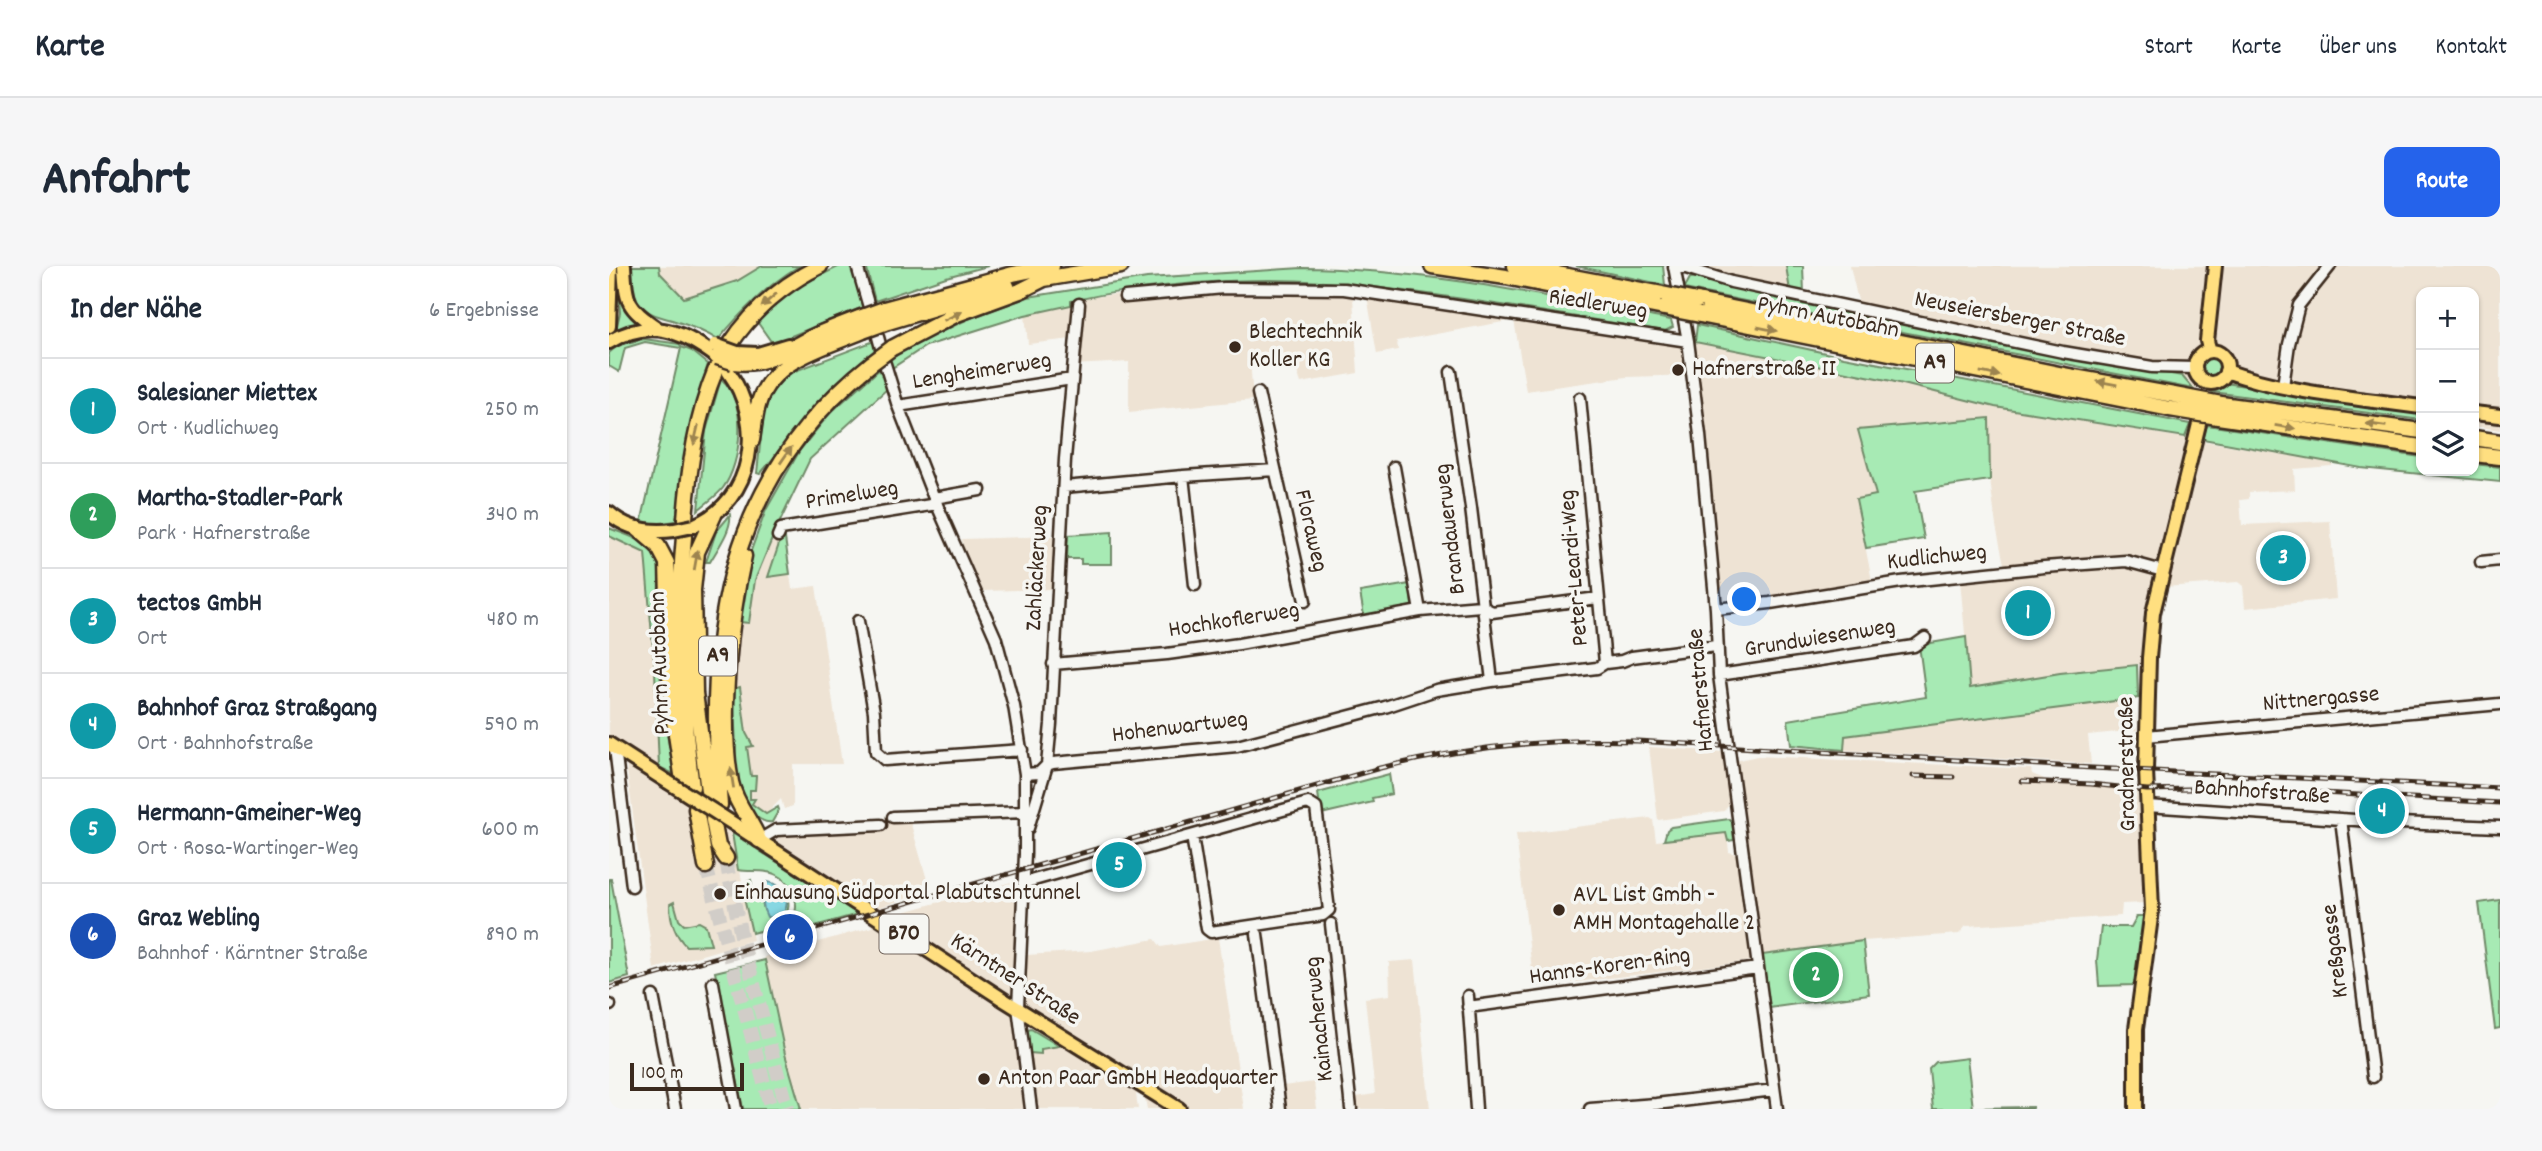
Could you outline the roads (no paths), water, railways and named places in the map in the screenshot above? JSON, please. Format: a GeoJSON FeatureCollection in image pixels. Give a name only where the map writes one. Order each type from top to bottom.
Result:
{"type":"FeatureCollection","features":[{"type":"Feature","properties":{"kind":"highway","name":"Pyhrn Autobahn"},"geometry":{"type":"LineString","coordinates":[[681,783],[683,701],[680,636],[684,528],[693,448],[704,404],[723,357],[764,303],[820,266]]}},
{"type":"Feature","properties":{"kind":"highway"},"geometry":{"type":"LineString","coordinates":[[886,315],[1013,274],[1052,266]]}},
{"type":"Feature","properties":{"kind":"highway","name":"A9"},"geometry":{"type":"LineString","coordinates":[[714,515],[697,552],[693,590],[695,693],[701,757],[714,802],[719,638],[731,575],[754,511],[774,472],[800,435],[825,404],[879,364],[884,344],[1044,279],[1121,266]]}},
{"type":"Feature","properties":{"kind":"highway","name":"Pyhrn Autobahn"},"geometry":{"type":"LineString","coordinates":[[1432,266],[1663,301]]}},
{"type":"Feature","properties":{"kind":"highway","name":"Pyhrn Autobahn"},"geometry":{"type":"LineString","coordinates":[[1515,266],[1698,308],[2172,402],[2416,446]]}},
{"type":"Feature","properties":{"kind":"highway"},"geometry":{"type":"LineString","coordinates":[[723,357],[765,362],[812,337],[864,319],[1044,279]]}},
{"type":"Feature","properties":{"kind":"highway"},"geometry":{"type":"LineString","coordinates":[[752,440],[759,402],[771,380],[781,370],[864,319]]}},
{"type":"Feature","properties":{"kind":"highway","name":"Pyhrn Autobahn"},"geometry":{"type":"LineString","coordinates":[[2219,410],[2416,430]]}},
{"type":"Feature","properties":{"kind":"highway"},"geometry":{"type":"LineString","coordinates":[[2479,439],[2500,442]]}},
{"type":"Feature","properties":{"kind":"highway"},"geometry":{"type":"LineString","coordinates":[[2479,455],[2500,457]]}},
{"type":"Feature","properties":{"kind":"highway"},"geometry":{"type":"LineString","coordinates":[[754,511],[754,527],[744,559],[737,597],[727,715],[731,782],[759,840]]}},
{"type":"Feature","properties":{"kind":"highway"},"geometry":{"type":"LineString","coordinates":[[638,528],[658,546],[667,563],[671,701],[681,783]]}},
{"type":"Feature","properties":{"kind":"highway"},"geometry":{"type":"LineString","coordinates":[[691,806],[694,835],[702,845],[706,866]]}},
{"type":"Feature","properties":{"kind":"highway"},"geometry":{"type":"LineString","coordinates":[[717,823],[718,846],[726,860]]}},
{"type":"Feature","properties":{"kind":"main road"},"geometry":{"type":"LineString","coordinates":[[609,326],[611,266]]}},
{"type":"Feature","properties":{"kind":"main road"},"geometry":{"type":"LineString","coordinates":[[624,266],[629,304],[644,319],[657,328],[693,340],[723,357]]}},
{"type":"Feature","properties":{"kind":"main road"},"geometry":{"type":"LineString","coordinates":[[2215,266],[2207,341],[2210,351],[2223,357],[2226,371]]}},
{"type":"Feature","properties":{"kind":"main road"},"geometry":{"type":"LineString","coordinates":[[609,513],[624,524],[638,528],[657,531],[684,528],[714,515],[732,496],[750,455],[752,440],[743,400],[723,357],[689,331],[644,319]]}},
{"type":"Feature","properties":{"kind":"main road"},"geometry":{"type":"LineString","coordinates":[[609,342],[630,332],[657,328]]}},
{"type":"Feature","properties":{"kind":"main road"},"geometry":{"type":"LineString","coordinates":[[2210,351],[2199,357],[2196,368],[2198,376],[2207,386],[2218,381],[2226,371]]}},
{"type":"Feature","properties":{"kind":"main road"},"geometry":{"type":"LineString","coordinates":[[2226,371],[2245,379],[2416,406]]}},
{"type":"Feature","properties":{"kind":"main road"},"geometry":{"type":"LineString","coordinates":[[2479,414],[2500,416]]}},
{"type":"Feature","properties":{"kind":"main road","name":"Gradnerstraße"},"geometry":{"type":"LineString","coordinates":[[2136,1109],[2136,1029],[2152,910],[2145,736],[2152,625],[2199,424]]}},
{"type":"Feature","properties":{"kind":"main road","name":"Kärntner Straße"},"geometry":{"type":"LineString","coordinates":[[612,746],[681,783],[737,826],[1179,1109]]}},
{"type":"Feature","properties":{"kind":"street"},"geometry":{"type":"LineString","coordinates":[[857,266],[864,319]]}},
{"type":"Feature","properties":{"kind":"street"},"geometry":{"type":"LineString","coordinates":[[2283,386],[2289,344],[2299,304],[2330,266]]}},
{"type":"Feature","properties":{"kind":"street","name":"Hafnerstraße"},"geometry":{"type":"LineString","coordinates":[[1674,267],[1688,341],[1700,435],[1716,609],[1719,675],[1777,1109]]}},
{"type":"Feature","properties":{"kind":"street","name":"Neuseiersberger Straße"},"geometry":{"type":"LineString","coordinates":[[1674,267],[1731,282],[2063,352],[2152,367],[2196,368]]}},
{"type":"Feature","properties":{"kind":"street","name":"Riedlerweg"},"geometry":{"type":"LineString","coordinates":[[1125,297],[1224,288],[1344,289],[1688,341]]}},
{"type":"Feature","properties":{"kind":"street","name":"Zahläckerweg"},"geometry":{"type":"LineString","coordinates":[[1026,831],[1047,765],[1064,487],[1079,304]]}},
{"type":"Feature","properties":{"kind":"street"},"geometry":{"type":"LineString","coordinates":[[879,364],[935,501],[996,639],[1014,706],[1025,775],[1026,831],[1018,1007],[1031,1109]]}},
{"type":"Feature","properties":{"kind":"street","name":"Brandauerweg"},"geometry":{"type":"LineString","coordinates":[[1451,372],[1492,681]]}},
{"type":"Feature","properties":{"kind":"street","name":"Lengheimerweg"},"geometry":{"type":"LineString","coordinates":[[898,406],[1072,379]]}},
{"type":"Feature","properties":{"kind":"street","name":"Floraweg"},"geometry":{"type":"LineString","coordinates":[[1258,393],[1305,601]]}},
{"type":"Feature","properties":{"kind":"street","name":"Peter-Leardi-Weg"},"geometry":{"type":"LineString","coordinates":[[1580,398],[1605,663],[1716,646]]}},
{"type":"Feature","properties":{"kind":"street"},"geometry":{"type":"LineString","coordinates":[[1394,467],[1419,611]]}},
{"type":"Feature","properties":{"kind":"street","name":"Floraweg"},"geometry":{"type":"LineString","coordinates":[[1064,487],[1275,470]]}},
{"type":"Feature","properties":{"kind":"street"},"geometry":{"type":"LineString","coordinates":[[1183,476],[1195,585]]}},
{"type":"Feature","properties":{"kind":"street"},"geometry":{"type":"LineString","coordinates":[[935,501],[980,490]]}},
{"type":"Feature","properties":{"kind":"street","name":"Primelweg"},"geometry":{"type":"LineString","coordinates":[[778,536],[781,529],[935,501]]}},
{"type":"Feature","properties":{"kind":"street"},"geometry":{"type":"LineString","coordinates":[[2481,562],[2500,560]]}},
{"type":"Feature","properties":{"kind":"street","name":"Kudlichweg"},"geometry":{"type":"LineString","coordinates":[[1716,609],[1901,582],[2044,567],[2126,561],[2163,571]]}},
{"type":"Feature","properties":{"kind":"street","name":"Hochkoflerweg"},"geometry":{"type":"LineString","coordinates":[[1053,664],[1167,654],[1239,644],[1419,611],[1481,606],[1492,612],[1598,598]]}},
{"type":"Feature","properties":{"kind":"street"},"geometry":{"type":"LineString","coordinates":[[858,621],[874,712],[876,752],[885,760],[1022,750]]}},
{"type":"Feature","properties":{"kind":"street","name":"Grundwiesenweg"},"geometry":{"type":"LineString","coordinates":[[1719,675],[1914,646],[1925,638]]}},
{"type":"Feature","properties":{"kind":"street"},"geometry":{"type":"LineString","coordinates":[[1492,681],[1597,668],[1605,663]]}},
{"type":"Feature","properties":{"kind":"street","name":"Hohenwartweg"},"geometry":{"type":"LineString","coordinates":[[1025,775],[1039,773],[1047,765],[1237,746],[1382,708],[1436,690],[1492,681]]}},
{"type":"Feature","properties":{"kind":"street","name":"Nittnergasse"},"geometry":{"type":"LineString","coordinates":[[2145,736],[2500,704]]}},
{"type":"Feature","properties":{"kind":"street"},"geometry":{"type":"LineString","coordinates":[[612,746],[632,886]]}},
{"type":"Feature","properties":{"kind":"street"},"geometry":{"type":"LineString","coordinates":[[1023,883],[1308,803],[1316,808],[1329,910],[1323,915],[1211,932],[1207,929],[1192,836]]}},
{"type":"Feature","properties":{"kind":"street","name":"Bahnhofstraße"},"geometry":{"type":"LineString","coordinates":[[2147,806],[2500,827]]}},
{"type":"Feature","properties":{"kind":"street"},"geometry":{"type":"LineString","coordinates":[[893,817],[1025,812]]}},
{"type":"Feature","properties":{"kind":"street","name":"Kreßgasse"},"geometry":{"type":"LineString","coordinates":[[2340,819],[2373,1077]]}},
{"type":"Feature","properties":{"kind":"street"},"geometry":{"type":"LineString","coordinates":[[759,840],[776,830],[881,825]]}},
{"type":"Feature","properties":{"kind":"street","name":"Kainacherweg"},"geometry":{"type":"LineString","coordinates":[[1331,924],[1351,1109]]}},
{"type":"Feature","properties":{"kind":"street"},"geometry":{"type":"LineString","coordinates":[[1257,934],[1280,1109]]}},
{"type":"Feature","properties":{"kind":"street","name":"Hanns-Koren-Ring"},"geometry":{"type":"LineString","coordinates":[[1476,1109],[1468,1001],[1758,968]]}},
{"type":"Feature","properties":{"kind":"street"},"geometry":{"type":"LineString","coordinates":[[713,984],[736,1109]]}},
{"type":"Feature","properties":{"kind":"street"},"geometry":{"type":"LineString","coordinates":[[653,996],[675,1109]]}},
{"type":"Feature","properties":{"kind":"street"},"geometry":{"type":"LineString","coordinates":[[1590,1109],[1774,1090]]}},
{"type":"Feature","properties":{"kind":"water"},"geometry":{"type":"Polygon","coordinates":[[[765,882],[779,886],[786,897],[785,909],[776,919],[767,917],[764,910],[761,889],[765,882]]]}},
{"type":"Feature","properties":{"kind":"tunnel"},"geometry":{"type":"LineString","coordinates":[[726,861],[741,936],[787,1109]]}},
{"type":"Feature","properties":{"kind":"tunnel"},"geometry":{"type":"LineString","coordinates":[[706,866],[771,1109]]}},
{"type":"Feature","properties":{"kind":"railway"},"geometry":{"type":"LineString","coordinates":[[609,988],[1380,768],[1476,749],[1572,741],[1637,741],[2092,768],[2500,788]]}},
{"type":"Feature","properties":{"kind":"railway"},"geometry":{"type":"LineString","coordinates":[[1913,776],[1953,777]]}},
{"type":"Feature","properties":{"kind":"railway"},"geometry":{"type":"LineString","coordinates":[[2022,781],[2147,790],[2234,788],[2500,803]]}},
{"type":"Feature","properties":{"kind":"place","name":"Blechtechnik Koller KG"},"geometry":{"type":"Point","coordinates":[1235,347]}},
{"type":"Feature","properties":{"kind":"place","name":"Hafnerstraße II"},"geometry":{"type":"Point","coordinates":[1678,370]}},
{"type":"Feature","properties":{"kind":"place","name":"tectos GmbH"},"geometry":{"type":"Point","coordinates":[2283,558]}},
{"type":"Feature","properties":{"kind":"place","name":"Salesianer Miettex"},"geometry":{"type":"Point","coordinates":[2028,613]}},
{"type":"Feature","properties":{"kind":"place","name":"Bahnhof Graz Straßgang"},"geometry":{"type":"Point","coordinates":[2382,811]}},
{"type":"Feature","properties":{"kind":"place","name":"Hermann-Gmeiner-Weg"},"geometry":{"type":"Point","coordinates":[1119,865]}},
{"type":"Feature","properties":{"kind":"place","name":"Einhausung Südportal Plabutschtunnel"},"geometry":{"type":"Point","coordinates":[720,894]}},
{"type":"Feature","properties":{"kind":"place","name":"AVL List Gmbh - AMH Montagehalle 2"},"geometry":{"type":"Point","coordinates":[1559,910]}},
{"type":"Feature","properties":{"kind":"place","name":"Graz Webling"},"geometry":{"type":"Point","coordinates":[790,937]}},
{"type":"Feature","properties":{"kind":"place","name":"Martha-Stadler-Park"},"geometry":{"type":"Point","coordinates":[1816,975]}},
{"type":"Feature","properties":{"kind":"place","name":"Anton Paar GmbH Headquarter"},"geometry":{"type":"Point","coordinates":[984,1079]}}]}
